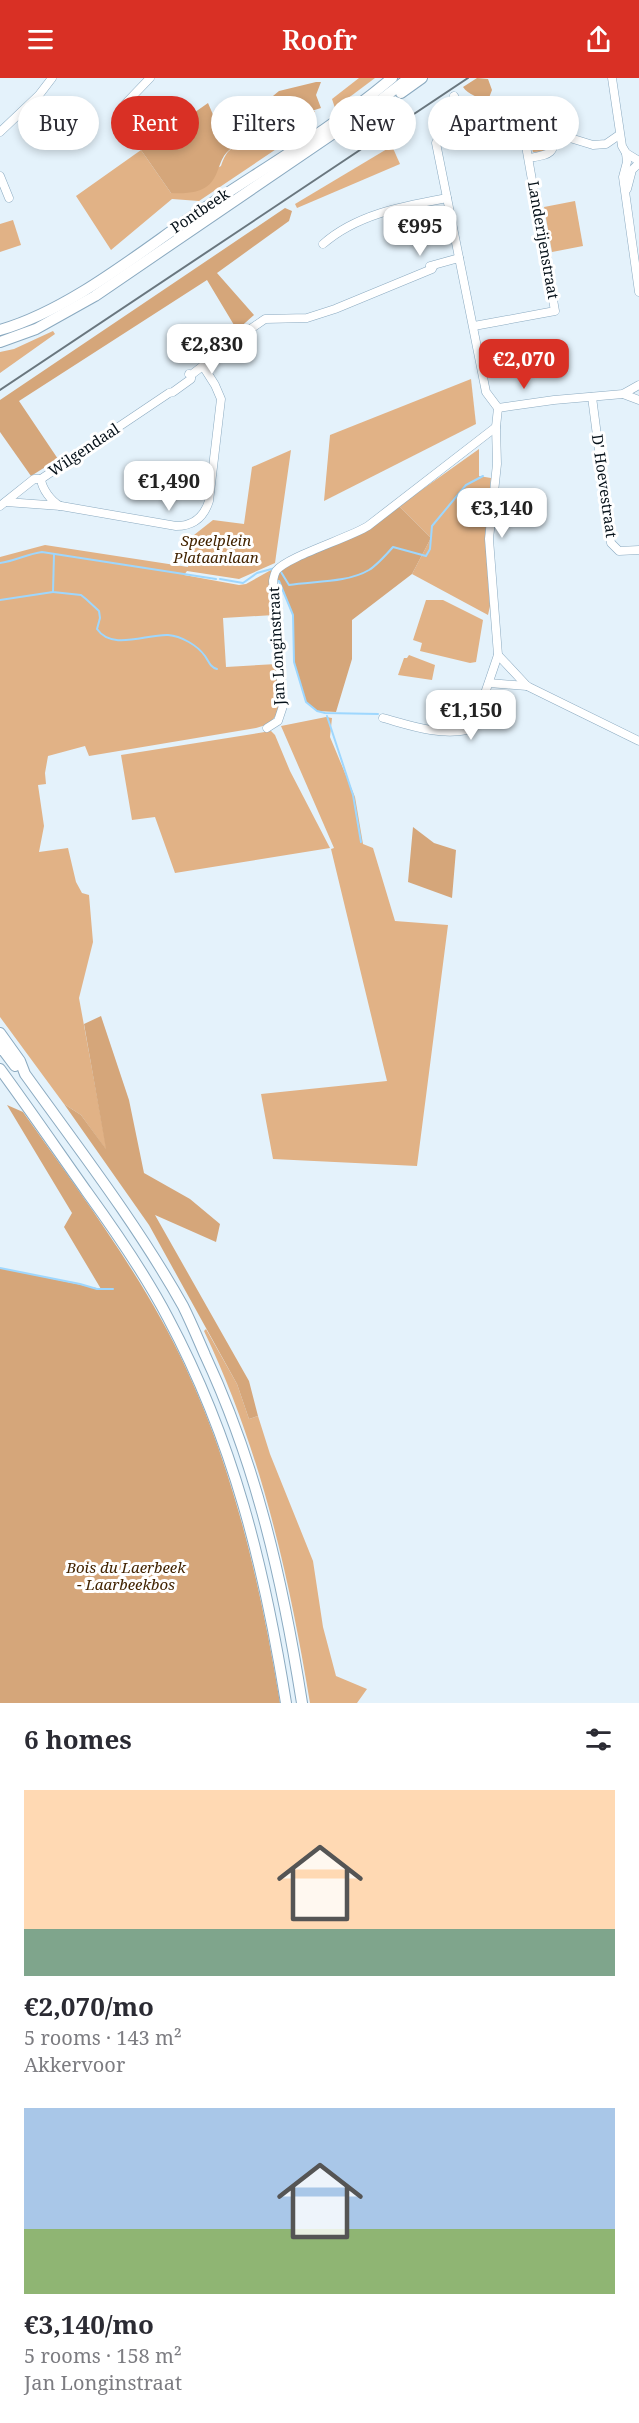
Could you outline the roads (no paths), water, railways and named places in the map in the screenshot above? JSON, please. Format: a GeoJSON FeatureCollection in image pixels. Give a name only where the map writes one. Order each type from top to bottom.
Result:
{"type":"FeatureCollection","features":[{"type":"Feature","properties":{"kind":"highway"},"geometry":{"type":"LineString","coordinates":[[387,96],[410,78]]}},
{"type":"Feature","properties":{"kind":"highway"},"geometry":{"type":"LineString","coordinates":[[397,96],[422,78]]}},
{"type":"Feature","properties":{"kind":"highway","name":"Pontbeek"},"geometry":{"type":"LineString","coordinates":[[0,330],[56,306],[99,279],[340,117],[389,79]]}},
{"type":"Feature","properties":{"kind":"highway"},"geometry":{"type":"LineString","coordinates":[[0,342],[36,329],[95,296],[329,137]]}},
{"type":"Feature","properties":{"kind":"highway"},"geometry":{"type":"LineString","coordinates":[[0,1033],[20,1061],[25,1074],[134,1228],[183,1306],[223,1394],[246,1456],[268,1529],[280,1578],[302,1703]]}},
{"type":"Feature","properties":{"kind":"highway"},"geometry":{"type":"LineString","coordinates":[[0,1046],[14,1066],[25,1074]]}},
{"type":"Feature","properties":{"kind":"highway"},"geometry":{"type":"LineString","coordinates":[[0,1069],[120,1239],[168,1317],[203,1390],[224,1440],[253,1533],[276,1641],[286,1703]]}},
{"type":"Feature","properties":{"kind":"street"},"geometry":{"type":"LineString","coordinates":[[0,132],[39,95],[52,78]]}},
{"type":"Feature","properties":{"kind":"street"},"geometry":{"type":"LineString","coordinates":[[133,96],[150,78]]}},
{"type":"Feature","properties":{"kind":"street"},"geometry":{"type":"LineString","coordinates":[[612,78],[619,133],[626,153],[623,177],[639,292]]}},
{"type":"Feature","properties":{"kind":"street"},"geometry":{"type":"LineString","coordinates":[[579,140],[593,145],[606,144],[619,133]]}},
{"type":"Feature","properties":{"kind":"street"},"geometry":{"type":"LineString","coordinates":[[383,718],[425,729],[459,731],[467,729],[475,718],[498,655],[489,539],[497,464],[498,408],[486,392],[437,150]]}},
{"type":"Feature","properties":{"kind":"street","name":"Landerijenstraat"},"geometry":{"type":"LineString","coordinates":[[474,326],[555,311],[528,150]]}},
{"type":"Feature","properties":{"kind":"street"},"geometry":{"type":"LineString","coordinates":[[529,158],[552,150]]}},
{"type":"Feature","properties":{"kind":"street"},"geometry":{"type":"LineString","coordinates":[[626,153],[639,162],[632,170],[626,190]]}},
{"type":"Feature","properties":{"kind":"street"},"geometry":{"type":"LineString","coordinates":[[0,176],[9,198]]}},
{"type":"Feature","properties":{"kind":"street"},"geometry":{"type":"LineString","coordinates":[[323,244],[332,236],[387,209],[447,198]]}},
{"type":"Feature","properties":{"kind":"street","name":"Wilgendaal"},"geometry":{"type":"LineString","coordinates":[[3,504],[34,479],[41,479],[169,393],[170,388],[229,348],[239,337],[265,319],[307,318],[335,309],[459,258]]}},
{"type":"Feature","properties":{"kind":"street"},"geometry":{"type":"LineString","coordinates":[[3,504],[61,506],[176,526],[188,525],[201,517],[209,501],[221,399],[203,366]]}},
{"type":"Feature","properties":{"kind":"street"},"geometry":{"type":"LineString","coordinates":[[498,408],[517,404],[623,394],[639,385]]}},
{"type":"Feature","properties":{"kind":"street"},"geometry":{"type":"LineString","coordinates":[[623,394],[639,400]]}},
{"type":"Feature","properties":{"kind":"street","name":"D' Hoevestraat"},"geometry":{"type":"LineString","coordinates":[[592,397],[611,543],[619,551],[639,550]]}},
{"type":"Feature","properties":{"kind":"street","name":"Jan Longinstraat"},"geometry":{"type":"LineString","coordinates":[[267,728],[278,721],[283,706],[273,581],[275,573],[282,566],[368,526],[496,426]]}},
{"type":"Feature","properties":{"kind":"street"},"geometry":{"type":"LineString","coordinates":[[41,479],[41,484],[50,497],[61,506]]}},
{"type":"Feature","properties":{"kind":"street"},"geometry":{"type":"LineString","coordinates":[[498,655],[527,687]]}},
{"type":"Feature","properties":{"kind":"street"},"geometry":{"type":"LineString","coordinates":[[489,683],[527,687],[639,741]]}},
{"type":"Feature","properties":{"kind":"waterway"},"geometry":{"type":"LineString","coordinates":[[281,572],[289,585],[330,581],[351,577],[369,570],[393,547],[426,556],[430,549],[432,526],[466,485],[483,476]]}},
{"type":"Feature","properties":{"kind":"waterway"},"geometry":{"type":"LineString","coordinates":[[0,563],[42,552],[216,579]]}},
{"type":"Feature","properties":{"kind":"waterway"},"geometry":{"type":"LineString","coordinates":[[54,554],[53,592],[81,595],[86,599],[99,611],[97,629],[103,636],[120,640],[159,635],[178,637],[198,648],[211,666],[217,669]]}},
{"type":"Feature","properties":{"kind":"waterway"},"geometry":{"type":"LineString","coordinates":[[220,579],[243,583],[257,573],[275,568]]}},
{"type":"Feature","properties":{"kind":"waterway"},"geometry":{"type":"LineString","coordinates":[[279,581],[293,615],[294,662],[306,702],[317,711],[325,713],[378,714]]}},
{"type":"Feature","properties":{"kind":"waterway"},"geometry":{"type":"LineString","coordinates":[[0,600],[53,592]]}},
{"type":"Feature","properties":{"kind":"waterway"},"geometry":{"type":"LineString","coordinates":[[327,716],[353,795],[361,842]]}},
{"type":"Feature","properties":{"kind":"waterway"},"geometry":{"type":"LineString","coordinates":[[0,1268],[97,1289],[113,1289]]}},
{"type":"Feature","properties":{"kind":"railway"},"geometry":{"type":"LineString","coordinates":[[0,390],[468,78]]}},
{"type":"Feature","properties":{"kind":"park label","name":"Speelplein Plataanlaan"},"geometry":{"type":"Point","coordinates":[216,550]}},
{"type":"Feature","properties":{"kind":"park label","name":"Bois du Laerbeek - Laarbeekbos"},"geometry":{"type":"Point","coordinates":[126,1576]}}]}
